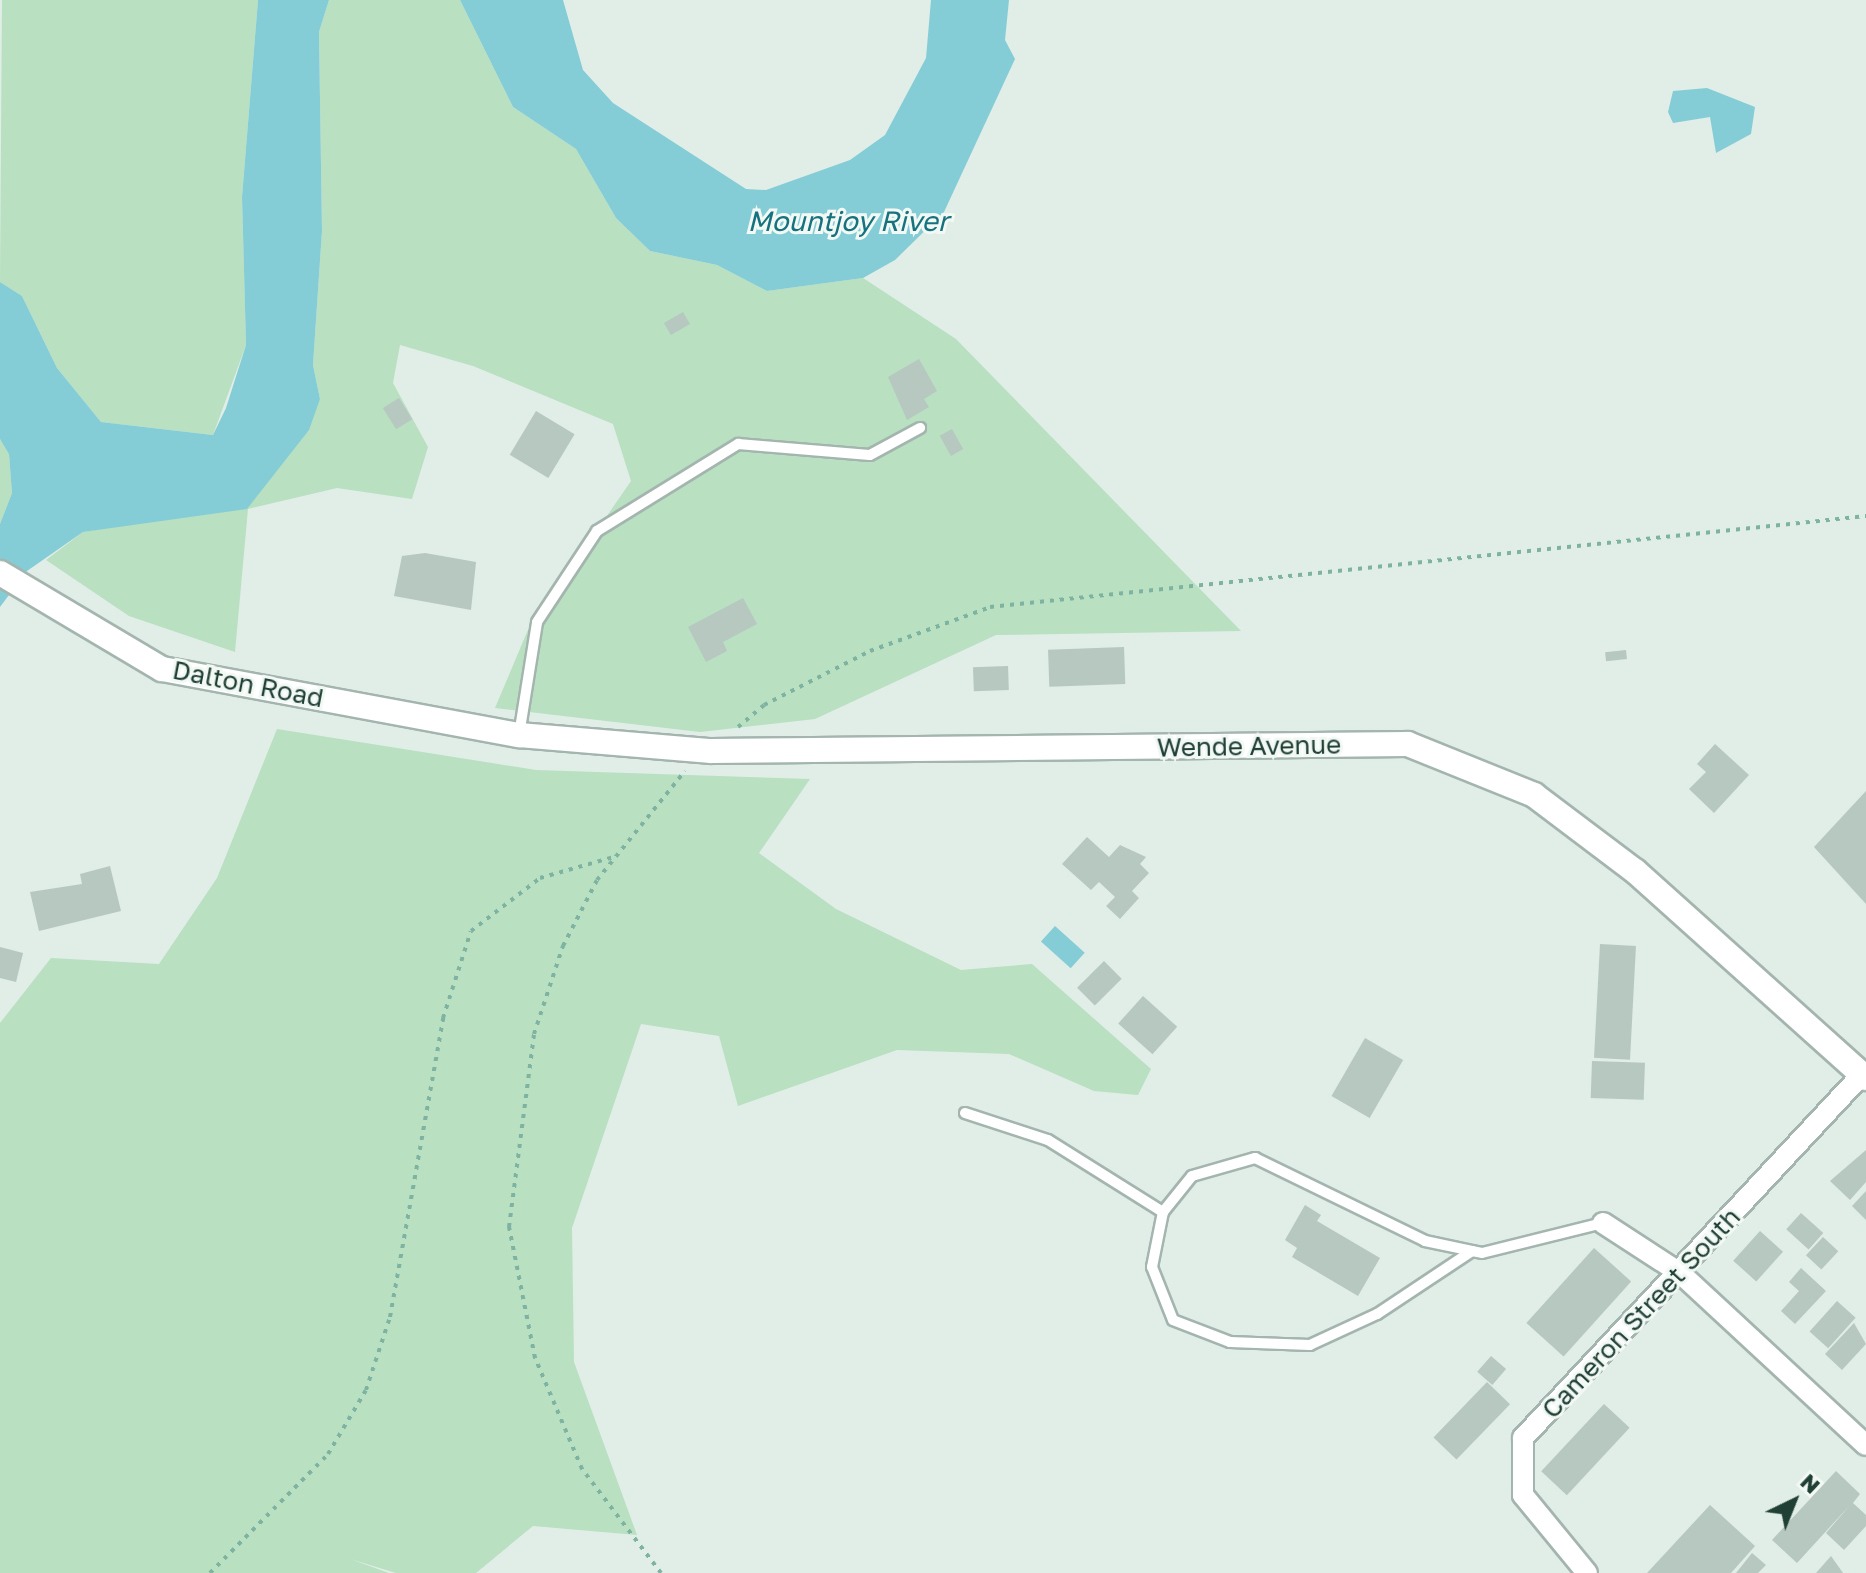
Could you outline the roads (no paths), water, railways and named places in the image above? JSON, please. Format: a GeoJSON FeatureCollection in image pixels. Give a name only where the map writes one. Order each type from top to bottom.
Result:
{"type":"FeatureCollection","features":[{"type":"Feature","properties":{"kind":"street","name":"Dalton Road"},"geometry":{"type":"LineString","coordinates":[[0,573],[162,669],[519,735]]}},
{"type":"Feature","properties":{"kind":"street","name":"Wende Avenue"},"geometry":{"type":"LineString","coordinates":[[519,735],[711,751],[1408,744],[1534,795],[1635,871],[1865,1074]]}},
{"type":"Feature","properties":{"kind":"street","name":"Cameron Street South"},"geometry":{"type":"LineString","coordinates":[[1587,1573],[1523,1495],[1523,1438],[1865,1074]]}},
{"type":"Feature","properties":{"kind":"street"},"geometry":{"type":"LineString","coordinates":[[1603,1223],[1680,1273],[1866,1445]]}},
{"type":"Feature","properties":{"kind":"lane"},"geometry":{"type":"LineString","coordinates":[[519,735],[537,622],[597,531],[738,444],[870,455],[920,428]]}},
{"type":"Feature","properties":{"kind":"lane"},"geometry":{"type":"LineString","coordinates":[[965,1113],[1048,1140],[1163,1212]]}},
{"type":"Feature","properties":{"kind":"lane"},"geometry":{"type":"LineString","coordinates":[[1472,1251],[1425,1241],[1255,1158],[1192,1176],[1163,1212],[1152,1267],[1173,1320],[1230,1342],[1310,1345],[1377,1314],[1472,1251],[1603,1223]]}},
{"type":"Feature","properties":{"kind":"water"},"geometry":{"type":"Polygon","coordinates":[[[258,0],[329,0],[319,32],[322,231],[313,365],[320,399],[309,430],[247,509],[83,532],[27,571],[0,607],[0,524],[12,493],[9,454],[0,439],[0,282],[22,296],[57,368],[101,422],[213,435],[226,408],[246,345],[242,197],[258,0]]]}},
{"type":"Feature","properties":{"kind":"water","name":"Mountjoy River"},"geometry":{"type":"Polygon","coordinates":[[[460,0],[563,0],[583,70],[613,103],[746,189],[766,190],[850,160],[885,135],[926,58],[931,0],[1009,0],[1005,40],[1015,59],[944,212],[895,260],[863,278],[767,291],[717,265],[650,251],[616,218],[576,149],[513,107],[460,0]]]}},
{"type":"Feature","properties":{"kind":"water"},"geometry":{"type":"Polygon","coordinates":[[[1707,88],[1755,107],[1751,134],[1716,153],[1710,117],[1673,123],[1668,112],[1673,91],[1707,88]]]}},
{"type":"Feature","properties":{"kind":"water"},"geometry":{"type":"Polygon","coordinates":[[[1055,926],[1085,953],[1071,968],[1041,942],[1055,926]]]}}]}
